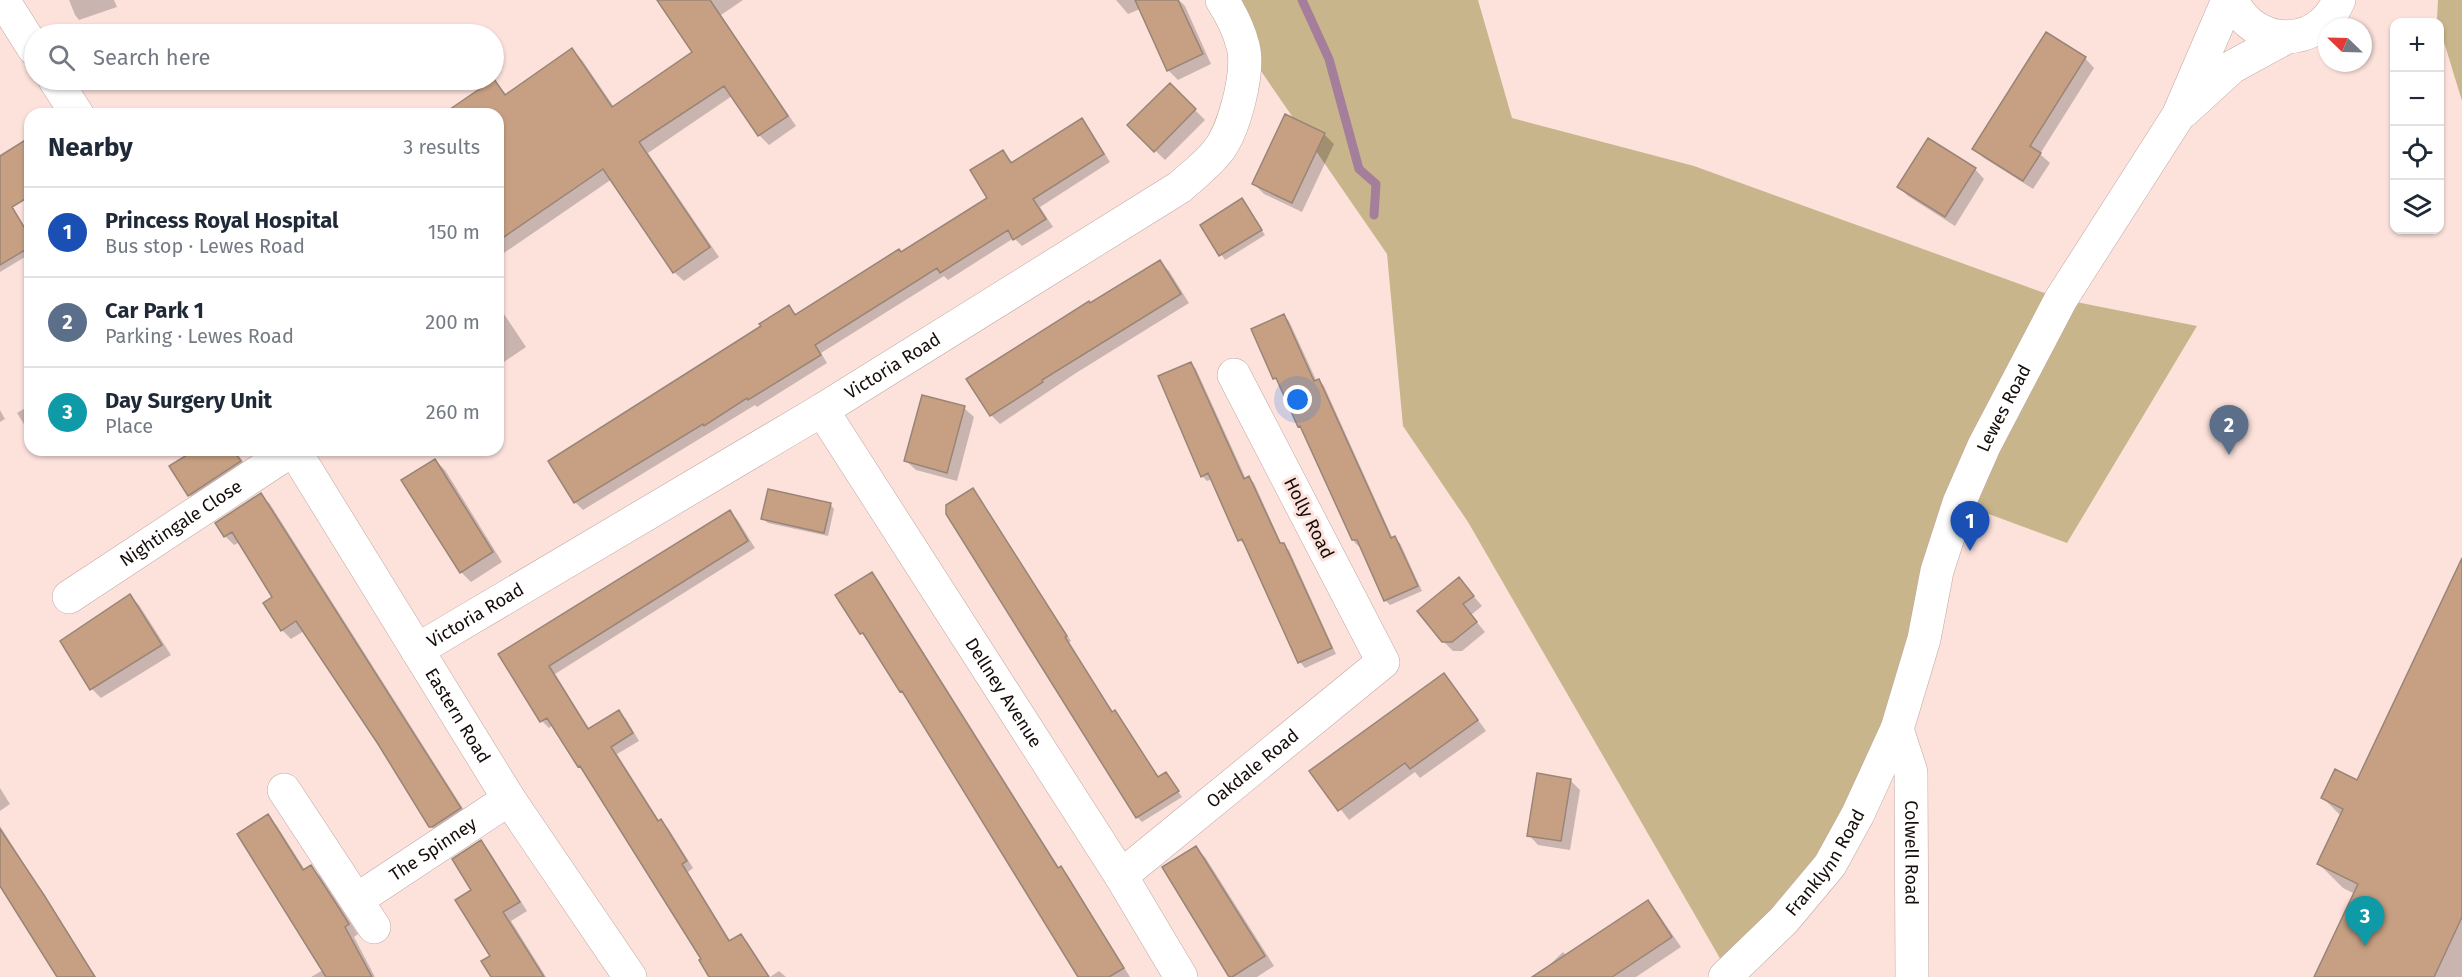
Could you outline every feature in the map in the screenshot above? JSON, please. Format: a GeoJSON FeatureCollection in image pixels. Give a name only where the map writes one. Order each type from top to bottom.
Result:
{"type":"FeatureCollection","features":[{"type":"Feature","properties":{"kind":"street"},"geometry":{"type":"LineString","coordinates":[[3,0],[24,33]]}},
{"type":"Feature","properties":{"kind":"street","name":"Victoria Road"},"geometry":{"type":"LineString","coordinates":[[417,650],[822,410],[1180,187],[1217,152],[1234,122],[1242,89],[1244,48],[1230,12],[1222,0]]}},
{"type":"Feature","properties":{"kind":"street"},"geometry":{"type":"LineString","coordinates":[[2230,0],[2238,13],[2251,26],[2268,35],[2287,38]]}},
{"type":"Feature","properties":{"kind":"street","name":"Lewes Road"},"geometry":{"type":"LineString","coordinates":[[1898,729],[1924,639],[1937,571],[1959,503],[1984,446],[2061,299],[2178,116],[2230,0]]}},
{"type":"Feature","properties":{"kind":"street","name":"Lewes Road"},"geometry":{"type":"LineString","coordinates":[[2178,116],[2232,67],[2287,38],[2306,33],[2322,24],[2335,9],[2339,0]]}},
{"type":"Feature","properties":{"kind":"street"},"geometry":{"type":"LineString","coordinates":[[62,90],[74,108]]}},
{"type":"Feature","properties":{"kind":"street","name":"Holly Road"},"geometry":{"type":"LineString","coordinates":[[1234,375],[1383,662]]}},
{"type":"Feature","properties":{"kind":"street","name":"Dellney Avenue"},"geometry":{"type":"LineString","coordinates":[[822,410],[1121,876],[1181,977]]}},
{"type":"Feature","properties":{"kind":"street","name":"Nightingale Close"},"geometry":{"type":"LineString","coordinates":[[69,597],[284,456]]}},
{"type":"Feature","properties":{"kind":"street","name":"Eastern Road"},"geometry":{"type":"LineString","coordinates":[[297,456],[509,799],[630,977]]}},
{"type":"Feature","properties":{"kind":"street","name":"Oakdale Road"},"geometry":{"type":"LineString","coordinates":[[1121,876],[1383,662]]}},
{"type":"Feature","properties":{"kind":"street","name":"Franklynn Road"},"geometry":{"type":"LineString","coordinates":[[1725,977],[1784,920],[1830,865],[1898,729]]}},
{"type":"Feature","properties":{"kind":"street","name":"Colwell Road"},"geometry":{"type":"LineString","coordinates":[[1898,729],[1911,772],[1912,977]]}},
{"type":"Feature","properties":{"kind":"street"},"geometry":{"type":"LineString","coordinates":[[284,790],[358,899],[374,927]]}},
{"type":"Feature","properties":{"kind":"street","name":"The Spinney"},"geometry":{"type":"LineString","coordinates":[[358,899],[509,799]]}},
{"type":"Feature","properties":{"kind":"shaded area"},"geometry":{"type":"Polygon","coordinates":[[[1212,0],[1478,0],[1512,118],[1694,166],[2061,299],[2197,326],[2067,543],[1959,503],[1937,571],[1830,865],[1729,974],[1468,522],[1403,426],[1387,254],[1212,0]]]}},
{"type":"Feature","properties":{"kind":"shaded area"},"geometry":{"type":"Polygon","coordinates":[[[2438,0],[2462,0],[2462,101],[2444,42],[2444,18],[2437,18],[2438,0]]]}},
{"type":"Feature","properties":{"kind":"building"},"geometry":{"type":"Polygon","coordinates":[[[657,0],[710,0],[788,116],[758,136],[724,86],[639,142],[710,247],[673,273],[603,169],[504,237],[504,108],[452,108],[478,90],[502,90],[505,95],[572,48],[612,107],[692,52],[657,0]]]}},
{"type":"Feature","properties":{"kind":"building"},"geometry":{"type":"Polygon","coordinates":[[[1135,0],[1178,0],[1203,54],[1167,71],[1135,0]]]}},
{"type":"Feature","properties":{"kind":"building"},"geometry":{"type":"Polygon","coordinates":[[[2046,32],[2086,57],[2030,146],[2041,153],[2023,181],[1972,149],[2046,32]]]}},
{"type":"Feature","properties":{"kind":"building"},"geometry":{"type":"Polygon","coordinates":[[[1170,83],[1196,109],[1154,152],[1127,125],[1170,83]]]}},
{"type":"Feature","properties":{"kind":"building"},"geometry":{"type":"Polygon","coordinates":[[[1285,114],[1325,133],[1292,203],[1252,184],[1285,114]]]}},
{"type":"Feature","properties":{"kind":"building"},"geometry":{"type":"Polygon","coordinates":[[[1082,118],[1104,154],[1033,199],[1046,219],[1013,240],[1008,230],[940,273],[937,268],[815,345],[821,355],[574,503],[548,461],[761,326],[759,324],[789,305],[795,315],[899,249],[901,252],[987,198],[970,170],[1003,150],[1011,163],[1082,118]]]}},
{"type":"Feature","properties":{"kind":"building"},"geometry":{"type":"Polygon","coordinates":[[[1928,138],[1976,168],[1945,217],[1897,187],[1928,138]]]}},
{"type":"Feature","properties":{"kind":"building"},"geometry":{"type":"Polygon","coordinates":[[[24,141],[24,200],[12,207],[24,227],[24,251],[0,265],[0,156],[24,141]]]}},
{"type":"Feature","properties":{"kind":"building"},"geometry":{"type":"Polygon","coordinates":[[[1242,198],[1262,230],[1219,256],[1200,225],[1242,198]]]}},
{"type":"Feature","properties":{"kind":"building"},"geometry":{"type":"Polygon","coordinates":[[[1160,260],[1181,294],[1042,380],[1043,382],[990,416],[966,379],[1089,301],[1090,303],[1160,260]]]}},
{"type":"Feature","properties":{"kind":"building"},"geometry":{"type":"Polygon","coordinates":[[[1284,314],[1314,381],[1319,379],[1391,538],[1395,536],[1418,586],[1384,601],[1357,540],[1352,540],[1300,426],[1298,427],[1276,378],[1273,379],[1251,329],[1284,314]]]}},
{"type":"Feature","properties":{"kind":"building"},"geometry":{"type":"Polygon","coordinates":[[[1191,362],[1244,479],[1249,476],[1280,543],[1284,543],[1332,648],[1298,663],[1242,539],[1238,541],[1208,473],[1201,477],[1158,376],[1191,362]]]}},
{"type":"Feature","properties":{"kind":"building"},"geometry":{"type":"Polygon","coordinates":[[[922,395],[965,406],[947,473],[904,461],[922,395]]]}},
{"type":"Feature","properties":{"kind":"building"},"geometry":{"type":"Polygon","coordinates":[[[185,456],[237,456],[241,461],[188,496],[169,466],[185,456]]]}},
{"type":"Feature","properties":{"kind":"building"},"geometry":{"type":"Polygon","coordinates":[[[435,459],[493,552],[460,573],[401,480],[435,459]]]}},
{"type":"Feature","properties":{"kind":"building"},"geometry":{"type":"Polygon","coordinates":[[[973,488],[1067,636],[1065,637],[1112,712],[1115,710],[1158,777],[1166,772],[1179,791],[1136,818],[946,514],[946,505],[973,488]]]}},
{"type":"Feature","properties":{"kind":"building"},"geometry":{"type":"Polygon","coordinates":[[[768,489],[831,503],[824,533],[761,519],[768,489]]]}},
{"type":"Feature","properties":{"kind":"building"},"geometry":{"type":"Polygon","coordinates":[[[261,493],[461,808],[432,827],[429,827],[378,744],[296,621],[281,631],[263,603],[272,597],[232,532],[224,537],[215,523],[261,493]]]}},
{"type":"Feature","properties":{"kind":"building"},"geometry":{"type":"Polygon","coordinates":[[[730,510],[748,541],[549,666],[588,729],[619,710],[633,733],[611,747],[658,821],[661,819],[687,861],[682,864],[729,941],[741,934],[769,977],[709,977],[699,960],[701,959],[580,766],[578,767],[547,718],[540,722],[498,654],[730,510]]]}},
{"type":"Feature","properties":{"kind":"building"},"geometry":{"type":"Polygon","coordinates":[[[2462,558],[2462,917],[2434,977],[2314,977],[2358,884],[2317,864],[2343,809],[2321,798],[2335,769],[2357,780],[2462,558]]]}},
{"type":"Feature","properties":{"kind":"building"},"geometry":{"type":"Polygon","coordinates":[[[872,572],[1058,868],[1061,866],[1124,968],[1109,977],[1078,977],[902,691],[900,692],[863,633],[860,634],[835,595],[872,572]]]}},
{"type":"Feature","properties":{"kind":"building"},"geometry":{"type":"Polygon","coordinates":[[[1459,577],[1474,596],[1463,604],[1477,622],[1452,642],[1442,642],[1417,611],[1459,577]]]}},
{"type":"Feature","properties":{"kind":"building"},"geometry":{"type":"Polygon","coordinates":[[[130,594],[162,645],[90,690],[60,641],[130,594]]]}},
{"type":"Feature","properties":{"kind":"building"},"geometry":{"type":"Polygon","coordinates":[[[1444,673],[1478,720],[1410,769],[1405,763],[1338,811],[1309,771],[1444,673]]]}},
{"type":"Feature","properties":{"kind":"building"},"geometry":{"type":"Polygon","coordinates":[[[1537,773],[1571,779],[1561,841],[1527,836],[1537,773]]]}},
{"type":"Feature","properties":{"kind":"building"},"geometry":{"type":"Polygon","coordinates":[[[268,814],[303,870],[311,865],[339,908],[349,924],[345,927],[372,977],[326,977],[237,834],[268,814]]]}},
{"type":"Feature","properties":{"kind":"building"},"geometry":{"type":"Polygon","coordinates":[[[0,829],[95,977],[57,977],[0,886],[0,829]]]}},
{"type":"Feature","properties":{"kind":"building"},"geometry":{"type":"Polygon","coordinates":[[[481,840],[520,902],[503,912],[544,977],[491,977],[481,961],[490,956],[455,900],[471,890],[452,859],[481,840]]]}},
{"type":"Feature","properties":{"kind":"building"},"geometry":{"type":"Polygon","coordinates":[[[1196,846],[1265,956],[1232,977],[1229,977],[1162,867],[1196,846]]]}},
{"type":"Feature","properties":{"kind":"building"},"geometry":{"type":"Polygon","coordinates":[[[1648,900],[1672,937],[1612,977],[1532,977],[1648,900]]]}},
{"type":"Feature","properties":{"kind":"waterway"},"geometry":{"type":"LineString","coordinates":[[1302,0],[1329,59],[1359,169],[1376,184],[1374,215]]}},
{"type":"Feature","properties":{"kind":"place","name":"Car Park 1"},"geometry":{"type":"Point","coordinates":[2229,455]}},
{"type":"Feature","properties":{"kind":"place","name":"Princess Royal Hospital"},"geometry":{"type":"Point","coordinates":[1970,551]}},
{"type":"Feature","properties":{"kind":"place","name":"Day Surgery Unit"},"geometry":{"type":"Point","coordinates":[2365,946]}}]}
